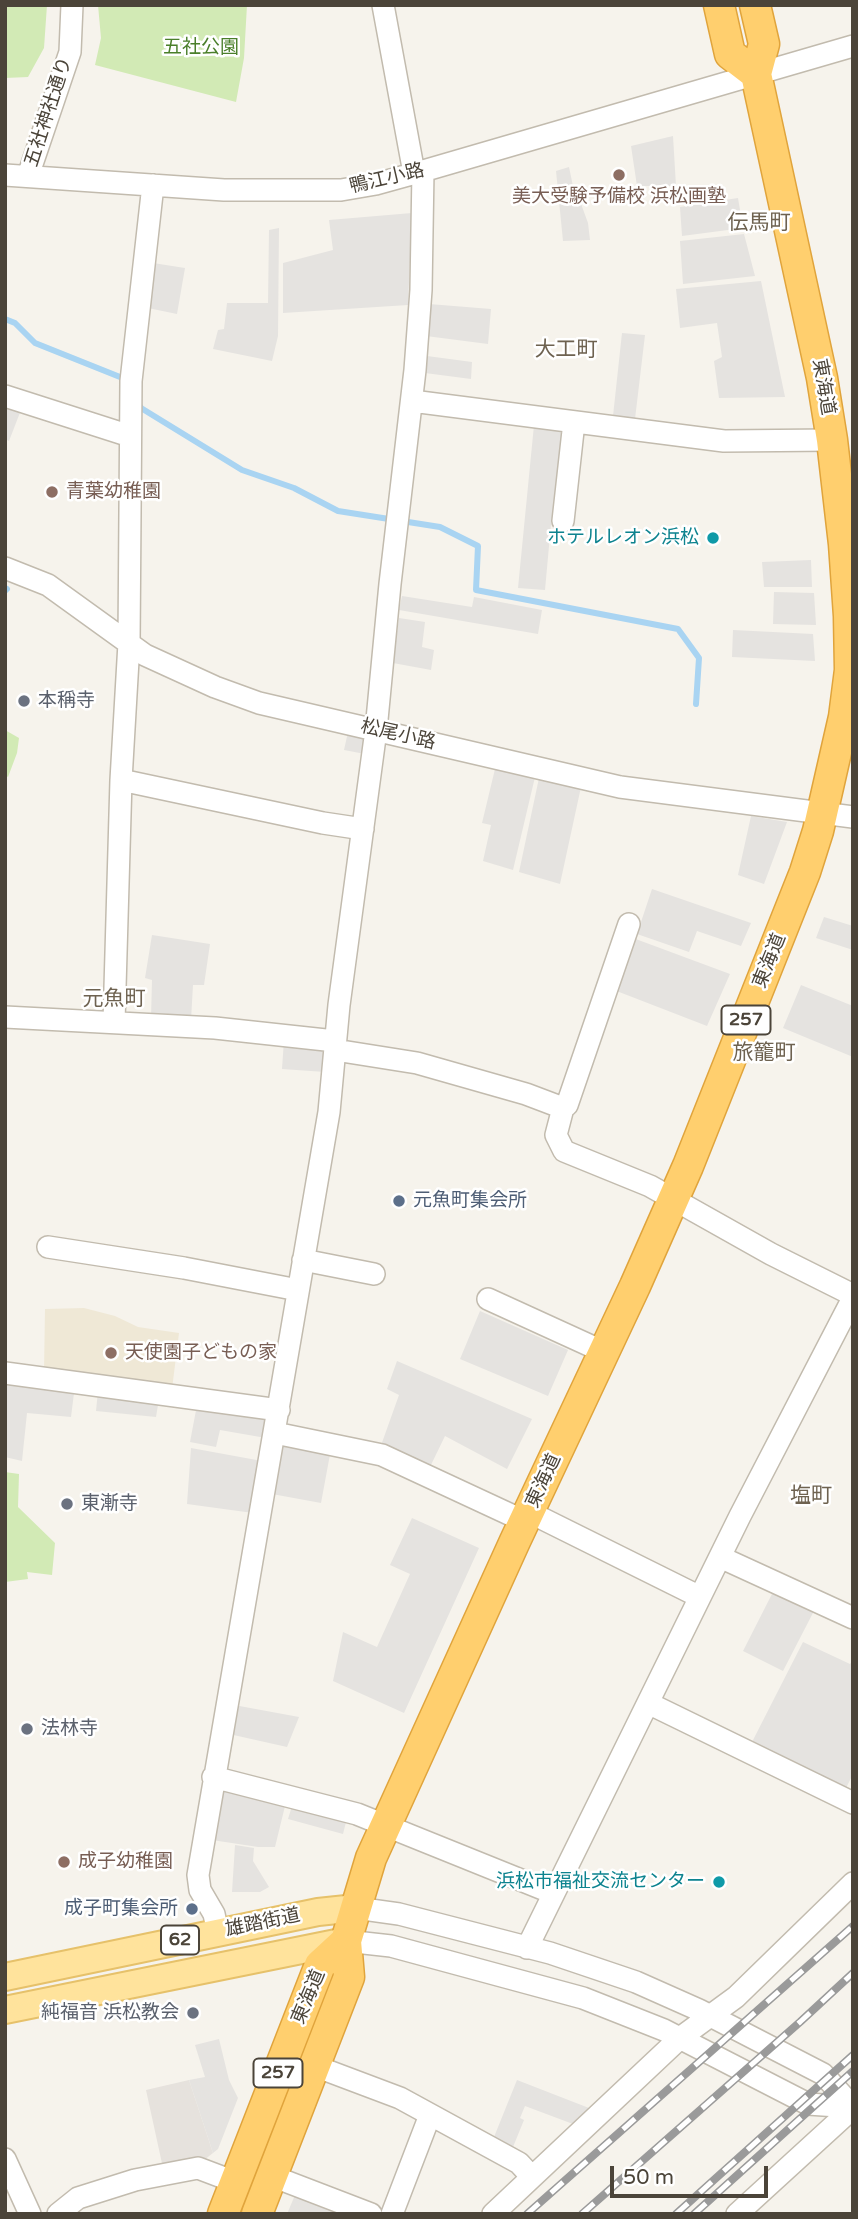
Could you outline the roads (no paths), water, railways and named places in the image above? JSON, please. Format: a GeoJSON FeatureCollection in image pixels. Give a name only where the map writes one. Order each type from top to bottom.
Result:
{"type":"FeatureCollection","features":[{"type":"Feature","properties":{"kind":"highway"},"geometry":{"type":"LineString","coordinates":[[719,5],[730,54],[755,74]]}},
{"type":"Feature","properties":{"kind":"highway","name":"257"},"geometry":{"type":"LineString","coordinates":[[755,5],[764,44],[755,74]]}},
{"type":"Feature","properties":{"kind":"highway","name":"東海道"},"geometry":{"type":"LineString","coordinates":[[356,1908],[371,1858],[674,1199],[806,872],[822,813],[848,692],[848,544],[822,378],[755,74]]}},
{"type":"Feature","properties":{"kind":"highway","name":"257"},"geometry":{"type":"LineString","coordinates":[[346,1941],[356,1908]]}},
{"type":"Feature","properties":{"kind":"highway","name":"東海道"},"geometry":{"type":"LineString","coordinates":[[257,2214],[349,1977],[346,1941]]}},
{"type":"Feature","properties":{"kind":"highway","name":"東海道"},"geometry":{"type":"LineString","coordinates":[[223,2214],[320,1965],[346,1941]]}},
{"type":"Feature","properties":{"kind":"main road","name":"雄踏街道"},"geometry":{"type":"LineString","coordinates":[[5,1977],[318,1912],[356,1908]]}},
{"type":"Feature","properties":{"kind":"main road","name":"雄踏街道"},"geometry":{"type":"LineString","coordinates":[[5,2010],[346,1941]]}},
{"type":"Feature","properties":{"kind":"street","name":"五社神社通り"},"geometry":{"type":"LineString","coordinates":[[28,176],[70,52],[72,5]]}},
{"type":"Feature","properties":{"kind":"street"},"geometry":{"type":"LineString","coordinates":[[218,1933],[214,1914],[198,1883],[213,1777],[329,1112],[335,1045],[376,730],[412,401],[421,290],[423,171],[414,173],[383,5]]}},
{"type":"Feature","properties":{"kind":"street","name":"鴨江小路"},"geometry":{"type":"LineString","coordinates":[[5,175],[224,190],[341,190],[423,171],[853,46]]}},
{"type":"Feature","properties":{"kind":"street"},"geometry":{"type":"LineString","coordinates":[[114,1023],[121,780],[129,643],[131,381],[153,185]]}},
{"type":"Feature","properties":{"kind":"street"},"geometry":{"type":"LineString","coordinates":[[5,396],[130,436]]}},
{"type":"Feature","properties":{"kind":"street"},"geometry":{"type":"LineString","coordinates":[[412,401],[723,442],[832,440]]}},
{"type":"Feature","properties":{"kind":"street"},"geometry":{"type":"LineString","coordinates":[[562,522],[574,422]]}},
{"type":"Feature","properties":{"kind":"street","name":"松尾小路"},"geometry":{"type":"LineString","coordinates":[[5,568],[48,585],[145,654],[259,704],[620,787],[853,817]]}},
{"type":"Feature","properties":{"kind":"street"},"geometry":{"type":"LineString","coordinates":[[121,780],[363,829]]}},
{"type":"Feature","properties":{"kind":"street"},"geometry":{"type":"LineString","coordinates":[[527,1948],[720,1557],[853,1296],[771,1254],[650,1186],[564,1151],[556,1135],[563,1108],[567,1105],[629,924]]}},
{"type":"Feature","properties":{"kind":"street"},"geometry":{"type":"LineString","coordinates":[[5,1017],[215,1028],[335,1045],[417,1063],[526,1094],[563,1108]]}},
{"type":"Feature","properties":{"kind":"street"},"geometry":{"type":"LineString","coordinates":[[48,1247],[184,1268],[298,1290]]}},
{"type":"Feature","properties":{"kind":"street"},"geometry":{"type":"LineString","coordinates":[[303,1260],[374,1274]]}},
{"type":"Feature","properties":{"kind":"street"},"geometry":{"type":"LineString","coordinates":[[488,1299],[604,1352]]}},
{"type":"Feature","properties":{"kind":"street"},"geometry":{"type":"LineString","coordinates":[[5,1373],[279,1410]]}},
{"type":"Feature","properties":{"kind":"street"},"geometry":{"type":"LineString","coordinates":[[275,1433],[382,1455],[527,1517],[700,1598]]}},
{"type":"Feature","properties":{"kind":"street"},"geometry":{"type":"LineString","coordinates":[[720,1557],[853,1618]]}},
{"type":"Feature","properties":{"kind":"street"},"geometry":{"type":"LineString","coordinates":[[648,1703],[853,1802]]}},
{"type":"Feature","properties":{"kind":"street"},"geometry":{"type":"LineString","coordinates":[[213,1777],[357,1814],[553,1893]]}},
{"type":"Feature","properties":{"kind":"street"},"geometry":{"type":"LineString","coordinates":[[493,2214],[680,2038],[736,1997],[853,1883]]}},
{"type":"Feature","properties":{"kind":"street"},"geometry":{"type":"LineString","coordinates":[[356,1908],[399,1914],[615,1974],[710,2016],[823,2074],[853,2108]]}},
{"type":"Feature","properties":{"kind":"street"},"geometry":{"type":"LineString","coordinates":[[346,1941],[391,1946],[541,1985],[624,2013],[680,2038],[808,2104],[853,2108]]}},
{"type":"Feature","properties":{"kind":"street"},"geometry":{"type":"LineString","coordinates":[[315,2066],[400,2098],[519,2163],[532,2177]]}},
{"type":"Feature","properties":{"kind":"street"},"geometry":{"type":"LineString","coordinates":[[737,2214],[853,2108]]}},
{"type":"Feature","properties":{"kind":"street"},"geometry":{"type":"LineString","coordinates":[[391,2214],[430,2115]]}},
{"type":"Feature","properties":{"kind":"street"},"geometry":{"type":"LineString","coordinates":[[5,2160],[30,2214]]}},
{"type":"Feature","properties":{"kind":"street"},"geometry":{"type":"LineString","coordinates":[[58,2214],[78,2198],[135,2180],[198,2168],[235,2182]]}},
{"type":"Feature","properties":{"kind":"street"},"geometry":{"type":"LineString","coordinates":[[272,2176],[371,2214]]}},
{"type":"Feature","properties":{"kind":"waterway"},"geometry":{"type":"LineString","coordinates":[[5,319],[15,323],[35,343],[126,381]]}},
{"type":"Feature","properties":{"kind":"waterway"},"geometry":{"type":"LineString","coordinates":[[137,402],[141,408],[242,470],[294,488],[338,511],[440,527],[478,546],[476,590],[678,629],[699,658],[696,704]]}},
{"type":"Feature","properties":{"kind":"railway"},"geometry":{"type":"LineString","coordinates":[[527,2214],[853,1926]]}},
{"type":"Feature","properties":{"kind":"railway"},"geometry":{"type":"LineString","coordinates":[[582,2214],[853,1973]]}},
{"type":"Feature","properties":{"kind":"railway"},"geometry":{"type":"LineString","coordinates":[[676,2214],[853,2055]]}},
{"type":"Feature","properties":{"kind":"railway"},"geometry":{"type":"LineString","coordinates":[[694,2214],[853,2071]]}},
{"type":"Feature","properties":{"kind":"place","name":"美大受験予備校 浜松画塾"},"geometry":{"type":"Point","coordinates":[619,175]}},
{"type":"Feature","properties":{"kind":"place","name":"青葉幼稚園"},"geometry":{"type":"Point","coordinates":[52,492]}},
{"type":"Feature","properties":{"kind":"place","name":"ホテルレオン浜松"},"geometry":{"type":"Point","coordinates":[713,538]}},
{"type":"Feature","properties":{"kind":"place","name":"本稱寺"},"geometry":{"type":"Point","coordinates":[24,701]}},
{"type":"Feature","properties":{"kind":"place","name":"元魚町集会所"},"geometry":{"type":"Point","coordinates":[399,1201]}},
{"type":"Feature","properties":{"kind":"place","name":"天使園子どもの家"},"geometry":{"type":"Point","coordinates":[111,1353]}},
{"type":"Feature","properties":{"kind":"place","name":"東漸寺"},"geometry":{"type":"Point","coordinates":[67,1504]}},
{"type":"Feature","properties":{"kind":"place","name":"法林寺"},"geometry":{"type":"Point","coordinates":[27,1729]}},
{"type":"Feature","properties":{"kind":"place","name":"成子幼稚園"},"geometry":{"type":"Point","coordinates":[64,1862]}},
{"type":"Feature","properties":{"kind":"place","name":"浜松市福祉交流センター"},"geometry":{"type":"Point","coordinates":[719,1882]}},
{"type":"Feature","properties":{"kind":"place","name":"成子町集会所"},"geometry":{"type":"Point","coordinates":[192,1909]}},
{"type":"Feature","properties":{"kind":"place","name":"純福音 浜松教会"},"geometry":{"type":"Point","coordinates":[193,2013]}},
{"type":"Feature","properties":{"kind":"district","name":"伝馬町"},"geometry":{"type":"Point","coordinates":[759,223]}},
{"type":"Feature","properties":{"kind":"district","name":"大工町"},"geometry":{"type":"Point","coordinates":[566,350]}},
{"type":"Feature","properties":{"kind":"district","name":"元魚町"},"geometry":{"type":"Point","coordinates":[114,999]}},
{"type":"Feature","properties":{"kind":"district","name":"旅籠町"},"geometry":{"type":"Point","coordinates":[764,1053]}},
{"type":"Feature","properties":{"kind":"district","name":"塩町"},"geometry":{"type":"Point","coordinates":[811,1496]}},
{"type":"Feature","properties":{"kind":"park label","name":"五社公園"},"geometry":{"type":"Point","coordinates":[201,48]}}]}
